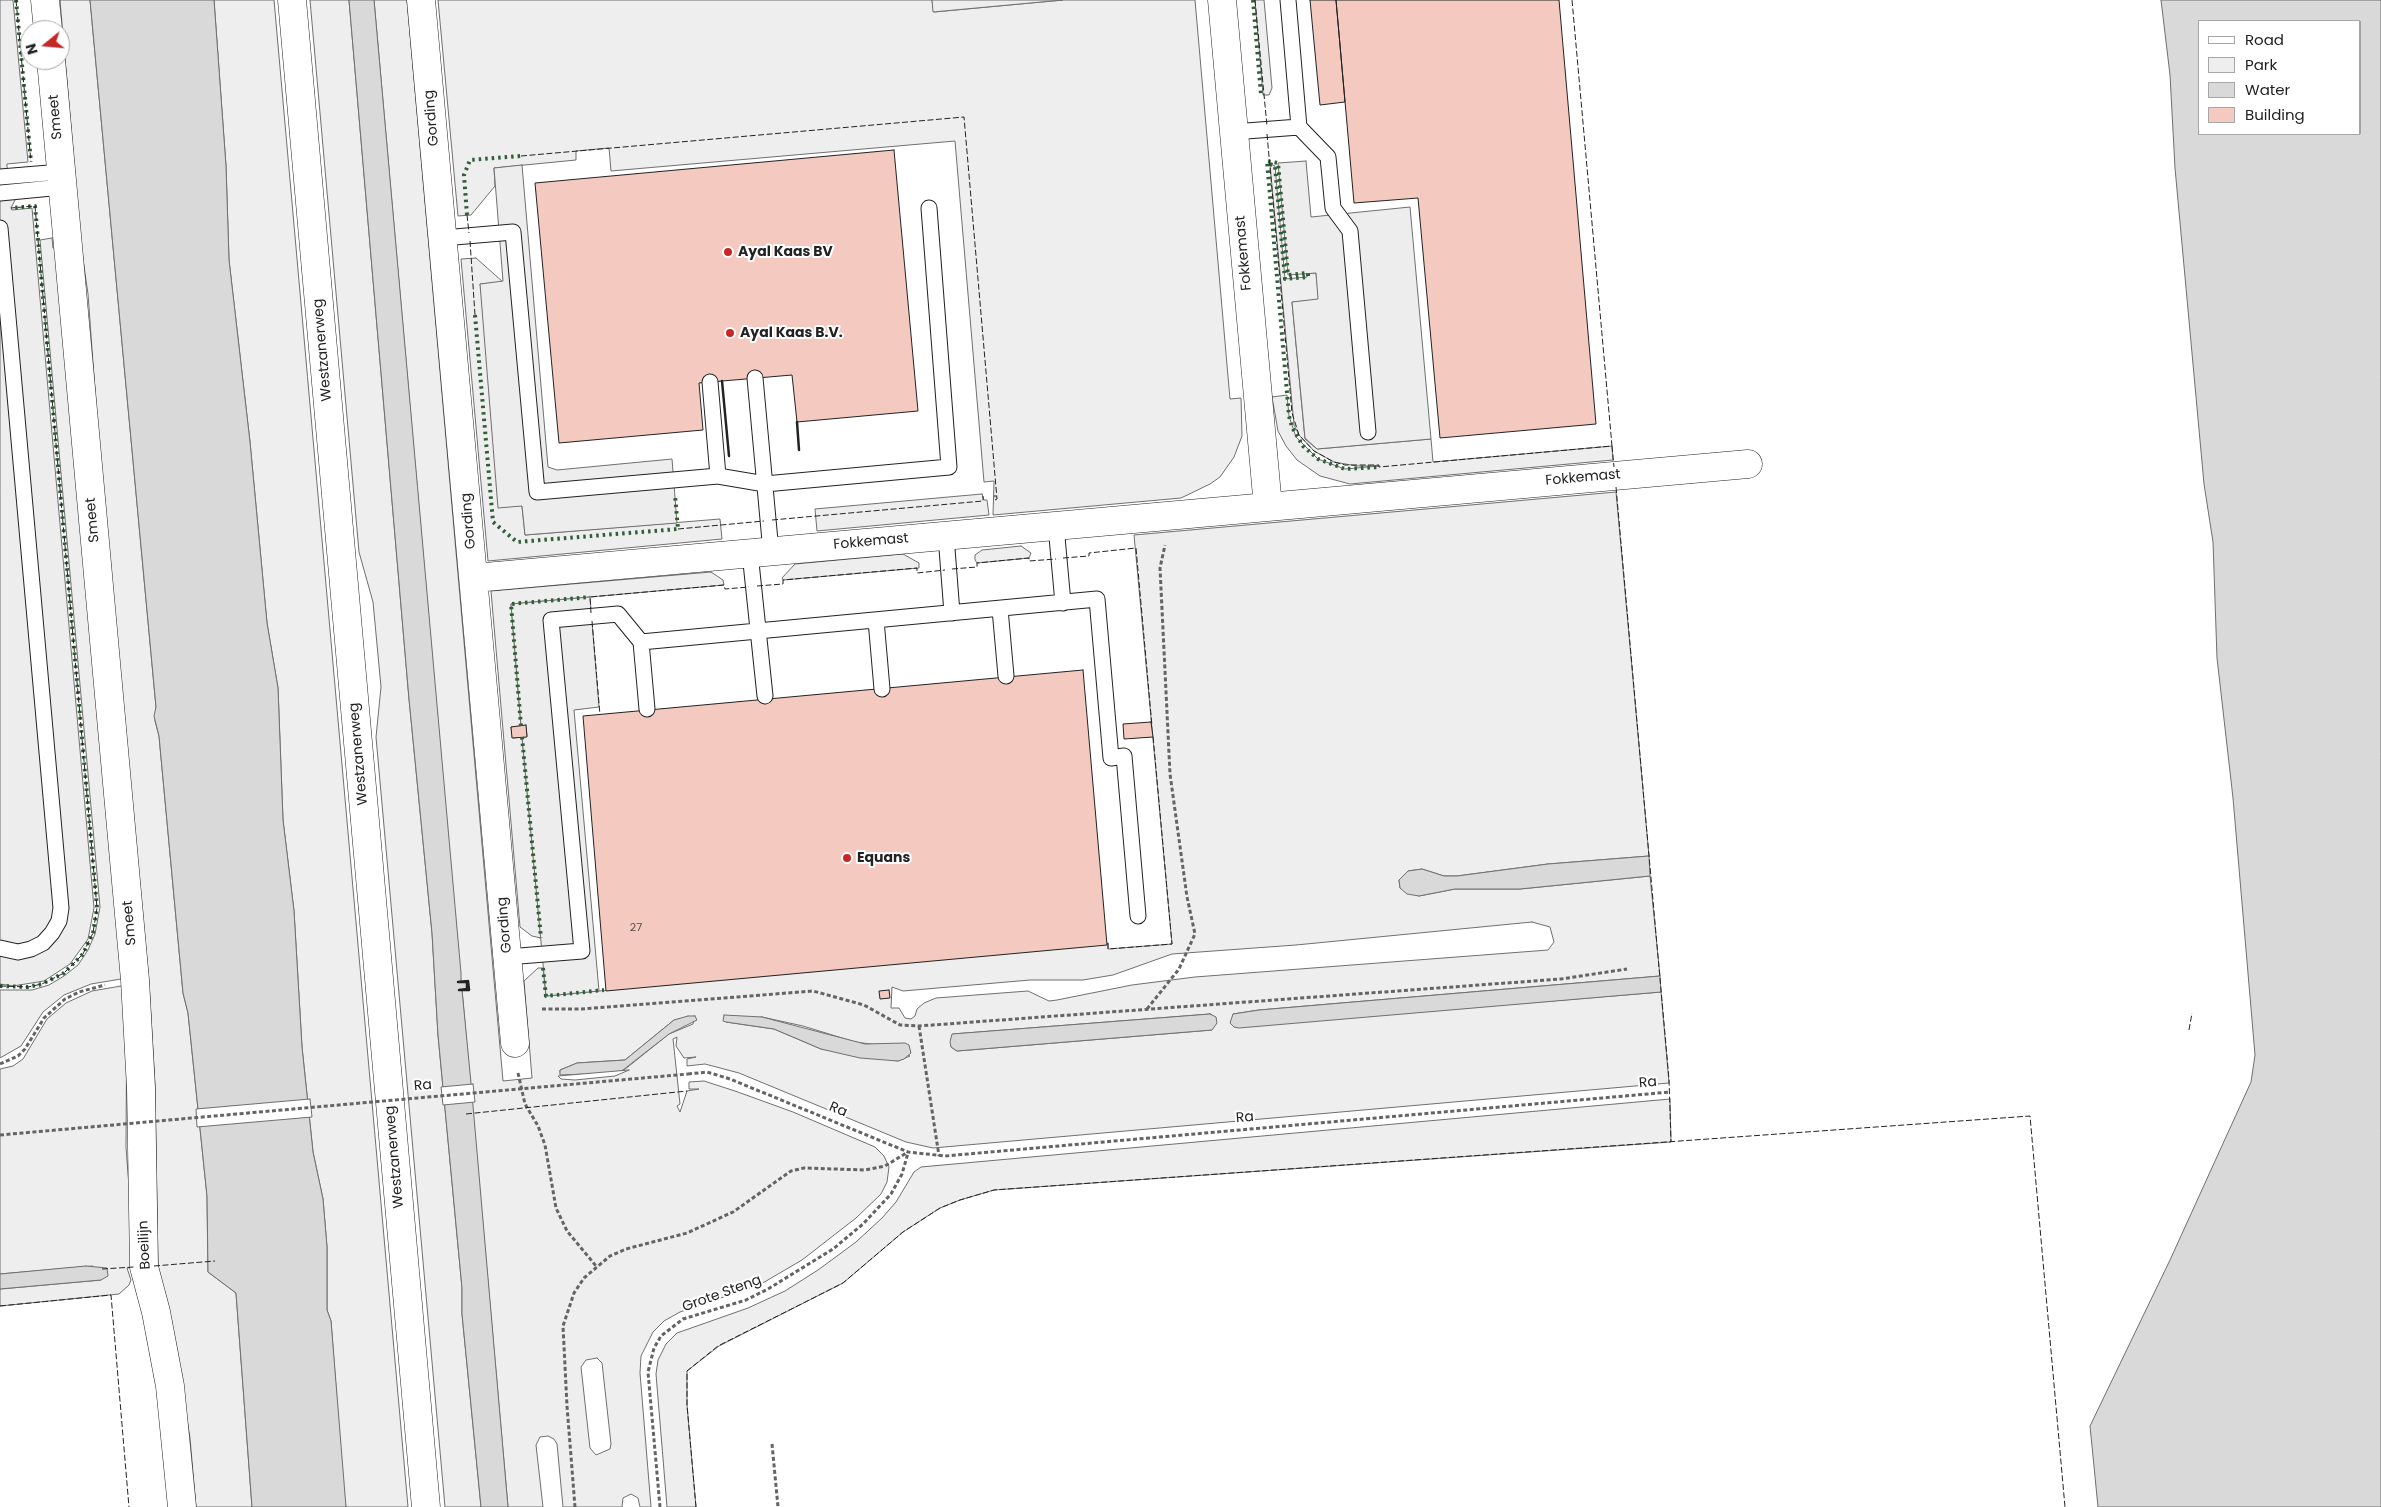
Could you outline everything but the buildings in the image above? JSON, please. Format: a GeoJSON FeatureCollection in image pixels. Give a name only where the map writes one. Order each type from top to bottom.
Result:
{"type":"FeatureCollection","features":[{"type":"Feature","properties":{"kind":"street"},"geometry":{"type":"LineString","coordinates":[[46,0],[47,20]]}},
{"type":"Feature","properties":{"kind":"street","name":"Westzanerweg"},"geometry":{"type":"LineString","coordinates":[[292,0],[426,1507]]}},
{"type":"Feature","properties":{"kind":"street","name":"Gording"},"geometry":{"type":"LineString","coordinates":[[421,0],[515,1042]]}},
{"type":"Feature","properties":{"kind":"street","name":"Fokkemast"},"geometry":{"type":"LineString","coordinates":[[1222,0],[1268,507]]}},
{"type":"Feature","properties":{"kind":"street","name":"Smeet"},"geometry":{"type":"LineString","coordinates":[[52,70],[135,980]]}},
{"type":"Feature","properties":{"kind":"street","name":"Fokkemast"},"geometry":{"type":"LineString","coordinates":[[474,578],[1748,464]]}},
{"type":"Feature","properties":{"kind":"street","name":"Boeilijn"},"geometry":{"type":"LineString","coordinates":[[135,980],[142,1088],[144,1267],[156,1312],[170,1386],[182,1507]]}},
{"type":"Feature","properties":{"kind":"lane"},"geometry":{"type":"LineString","coordinates":[[1288,0],[1299,127],[1328,156],[1333,208],[1350,230],[1368,432]]}},
{"type":"Feature","properties":{"kind":"lane"},"geometry":{"type":"LineString","coordinates":[[1233,132],[1299,127]]}},
{"type":"Feature","properties":{"kind":"lane"},"geometry":{"type":"LineString","coordinates":[[0,177],[62,179]]}},
{"type":"Feature","properties":{"kind":"lane"},"geometry":{"type":"LineString","coordinates":[[0,193],[62,179]]}},
{"type":"Feature","properties":{"kind":"lane"},"geometry":{"type":"LineString","coordinates":[[443,238],[513,232],[537,492],[718,476],[765,484],[949,467],[929,208]]}},
{"type":"Feature","properties":{"kind":"lane"},"geometry":{"type":"LineString","coordinates":[[0,228],[62,908],[59,921],[52,934],[43,943],[31,949],[18,952],[0,948]]}},
{"type":"Feature","properties":{"kind":"lane"},"geometry":{"type":"LineString","coordinates":[[755,378],[765,484],[758,631],[764,696]]}},
{"type":"Feature","properties":{"kind":"lane"},"geometry":{"type":"LineString","coordinates":[[710,382],[718,476]]}},
{"type":"Feature","properties":{"kind":"lane"},"geometry":{"type":"LineString","coordinates":[[1056,526],[1063,603]]}},
{"type":"Feature","properties":{"kind":"lane"},"geometry":{"type":"LineString","coordinates":[[946,536],[952,613]]}},
{"type":"Feature","properties":{"kind":"lane"},"geometry":{"type":"LineString","coordinates":[[641,642],[1097,599],[1111,758],[1124,756],[1138,916]]}},
{"type":"Feature","properties":{"kind":"lane"},"geometry":{"type":"LineString","coordinates":[[1000,608],[1006,676]]}},
{"type":"Feature","properties":{"kind":"lane"},"geometry":{"type":"LineString","coordinates":[[508,957],[582,950],[551,620],[618,614],[641,642],[647,709]]}},
{"type":"Feature","properties":{"kind":"lane"},"geometry":{"type":"LineString","coordinates":[[876,620],[882,689]]}},
{"type":"Feature","properties":{"kind":"path"},"geometry":{"type":"LineString","coordinates":[[1147,1009],[1179,969],[1195,934],[1187,897],[1170,774],[1160,568],[1172,515]]}},
{"type":"Feature","properties":{"kind":"path"},"geometry":{"type":"LineString","coordinates":[[512,1006],[582,1009],[813,991],[864,1005],[900,1025],[919,1026],[1561,978],[1627,969]]}},
{"type":"Feature","properties":{"kind":"path"},"geometry":{"type":"LineString","coordinates":[[0,1064],[18,1056],[25,1049],[44,1018],[65,999],[93,987],[135,980]]}},
{"type":"Feature","properties":{"kind":"path"},"geometry":{"type":"LineString","coordinates":[[919,1026],[939,1156]]}},
{"type":"Feature","properties":{"kind":"path"},"geometry":{"type":"LineString","coordinates":[[515,1042],[519,1084],[524,1104],[538,1126],[545,1145],[556,1208],[567,1231],[596,1266]]}},
{"type":"Feature","properties":{"kind":"path","name":"Ra"},"geometry":{"type":"LineString","coordinates":[[0,1135],[707,1072],[730,1078],[908,1152],[939,1156],[1670,1092]]}},
{"type":"Feature","properties":{"kind":"path"},"geometry":{"type":"LineString","coordinates":[[575,1507],[563,1326],[574,1293],[596,1266],[626,1249],[686,1233],[710,1224],[752,1200],[780,1177],[791,1171],[804,1168],[865,1170],[885,1166],[908,1152]]}},
{"type":"Feature","properties":{"kind":"path","name":"Grote Steng"},"geometry":{"type":"LineString","coordinates":[[660,1507],[648,1372],[654,1348],[661,1336],[683,1319],[738,1302],[768,1289],[833,1249],[863,1224],[890,1194],[902,1174],[908,1152]]}},
{"type":"Feature","properties":{"kind":"path"},"geometry":{"type":"LineString","coordinates":[[772,1444],[778,1507]]}},
{"type":"Feature","properties":{"kind":"green space"},"geometry":{"type":"Polygon","coordinates":[[[60,0],[90,0],[156,707],[155,721],[159,736],[183,993],[188,1013],[207,1196],[208,1272],[236,1293],[252,1507],[196,1507],[190,1438],[177,1358],[158,1266],[155,1085],[149,983],[100,459],[88,294],[81,245],[66,70],[70,70],[70,20],[62,20],[60,0]]]}},
{"type":"Feature","properties":{"kind":"green space"},"geometry":{"type":"Polygon","coordinates":[[[214,0],[274,0],[408,1507],[346,1507],[344,1494],[331,1321],[327,1310],[327,1247],[323,1199],[313,1152],[302,1047],[294,911],[283,820],[278,688],[267,623],[250,442],[229,260],[226,166],[214,0]]]}},
{"type":"Feature","properties":{"kind":"green space"},"geometry":{"type":"Polygon","coordinates":[[[310,0],[349,0],[409,699],[432,933],[438,1035],[462,1288],[462,1314],[481,1507],[445,1507],[376,737],[381,687],[373,602],[359,552],[310,0]]]}},
{"type":"Feature","properties":{"kind":"green space"},"geometry":{"type":"Polygon","coordinates":[[[374,0],[407,0],[503,1081],[532,1078],[524,981],[538,968],[543,968],[546,996],[1108,943],[1108,949],[1172,944],[1134,535],[1616,492],[1649,856],[1548,864],[1457,876],[1444,876],[1422,869],[1408,871],[1399,880],[1400,888],[1419,896],[1455,889],[1520,889],[1650,876],[1660,976],[1259,1010],[1233,1014],[1234,1027],[1661,992],[1669,1083],[933,1148],[906,1142],[739,1073],[705,1064],[687,1066],[687,1059],[696,1057],[684,1058],[676,1046],[677,1037],[673,1039],[680,1104],[677,1106],[680,1112],[687,1091],[699,1089],[689,1089],[689,1082],[704,1081],[735,1091],[793,1112],[875,1147],[884,1156],[889,1167],[887,1182],[881,1194],[856,1218],[802,1260],[761,1284],[680,1312],[664,1321],[653,1332],[641,1356],[640,1373],[651,1507],[640,1507],[638,1498],[631,1494],[623,1498],[622,1507],[563,1507],[557,1444],[554,1439],[548,1436],[540,1437],[536,1445],[543,1507],[508,1507],[462,990],[469,989],[468,981],[461,982],[374,0]],[[1532,922],[1296,945],[1172,954],[1113,975],[1083,980],[1030,980],[903,991],[892,987],[891,1008],[899,1008],[905,1018],[911,1019],[915,1016],[917,1009],[924,1003],[936,998],[1028,991],[1049,1001],[1132,985],[1195,977],[1548,950],[1554,942],[1550,927],[1532,922]],[[1210,1014],[953,1034],[951,1047],[957,1051],[1212,1030],[1215,1017],[1210,1014]],[[695,1016],[674,1020],[625,1060],[577,1063],[560,1070],[560,1073],[624,1070],[669,1034],[693,1024],[695,1016]],[[762,1017],[726,1022],[774,1029],[821,1049],[898,1061],[910,1056],[878,1045],[855,1042],[803,1026],[762,1017]],[[597,1358],[586,1360],[581,1367],[590,1448],[596,1455],[610,1449],[611,1444],[602,1363],[597,1358]]]}},
{"type":"Feature","properties":{"kind":"green space"},"geometry":{"type":"Polygon","coordinates":[[[438,0],[932,0],[934,12],[1063,0],[1195,0],[1230,399],[1241,398],[1242,436],[1234,457],[1220,477],[1181,498],[993,515],[994,481],[984,482],[955,141],[611,171],[609,148],[576,151],[576,160],[494,168],[495,186],[471,215],[458,216],[438,0]]]}},
{"type":"Feature","properties":{"kind":"green space"},"geometry":{"type":"Polygon","coordinates":[[[1255,0],[1264,0],[1272,88],[1269,95],[1263,95],[1255,0]]]}},
{"type":"Feature","properties":{"kind":"green space"},"geometry":{"type":"Polygon","coordinates":[[[1270,164],[1275,166],[1285,279],[1307,277],[1308,273],[1316,273],[1319,300],[1292,302],[1305,439],[1317,449],[1431,439],[1433,462],[1612,446],[1613,460],[1350,484],[1320,476],[1297,460],[1286,446],[1278,431],[1272,397],[1287,395],[1289,416],[1296,437],[1318,459],[1345,469],[1379,466],[1357,466],[1334,462],[1314,451],[1299,435],[1294,425],[1270,164]]]}},
{"type":"Feature","properties":{"kind":"green space"},"geometry":{"type":"Polygon","coordinates":[[[52,238],[53,248],[65,247],[127,978],[91,984],[64,995],[43,1012],[21,1046],[0,1058],[0,990],[32,990],[49,985],[78,965],[88,950],[95,934],[100,907],[40,240],[52,238]]]}},
{"type":"Feature","properties":{"kind":"green space"},"geometry":{"type":"Polygon","coordinates":[[[476,258],[503,282],[480,284],[522,506],[525,535],[720,519],[722,539],[488,561],[461,259],[476,258]]]}},
{"type":"Feature","properties":{"kind":"green space"},"geometry":{"type":"Polygon","coordinates":[[[982,494],[984,500],[987,500],[989,515],[817,531],[815,509],[982,494]]]}},
{"type":"Feature","properties":{"kind":"green space"},"geometry":{"type":"Polygon","coordinates":[[[1021,546],[1031,553],[1029,558],[977,563],[975,560],[975,555],[982,550],[1021,546]]]}},
{"type":"Feature","properties":{"kind":"green space"},"geometry":{"type":"Polygon","coordinates":[[[903,554],[919,563],[919,568],[783,580],[782,578],[795,564],[903,554]]]}},
{"type":"Feature","properties":{"kind":"green space"},"geometry":{"type":"Polygon","coordinates":[[[711,572],[723,580],[724,585],[511,604],[521,726],[511,727],[513,738],[522,737],[541,938],[532,936],[520,927],[491,591],[711,572]]]}},
{"type":"Feature","properties":{"kind":"green space"},"geometry":{"type":"Polygon","coordinates":[[[127,985],[126,1147],[135,1267],[127,1268],[131,1280],[129,1285],[119,1294],[0,1306],[0,1289],[101,1280],[93,1266],[0,1274],[0,1069],[13,1066],[23,1059],[47,1019],[66,1003],[92,991],[127,985]]]}},
{"type":"Feature","properties":{"kind":"green space"},"geometry":{"type":"Polygon","coordinates":[[[1670,1099],[1671,1142],[994,1190],[940,1208],[903,1232],[843,1283],[719,1346],[687,1371],[687,1405],[696,1507],[667,1507],[656,1374],[658,1360],[666,1344],[677,1333],[748,1308],[785,1291],[818,1270],[856,1242],[882,1218],[896,1202],[914,1172],[921,1167],[1670,1099]]]}},
{"type":"Feature","properties":{"kind":"shaded area"},"geometry":{"type":"Polygon","coordinates":[[[0,0],[13,0],[28,162],[7,164],[7,167],[8,169],[34,168],[36,195],[16,198],[11,208],[12,210],[32,208],[94,908],[88,939],[70,964],[44,981],[13,986],[0,984],[0,0]]]}},
{"type":"Feature","properties":{"kind":"shaded area"},"geometry":{"type":"Polygon","coordinates":[[[932,0],[1063,0],[933,12],[932,0]]]}},
{"type":"Feature","properties":{"kind":"shaded area"},"geometry":{"type":"Polygon","coordinates":[[[1306,161],[1311,217],[1410,207],[1431,439],[1317,449],[1305,438],[1292,302],[1318,299],[1316,273],[1288,275],[1278,163],[1306,161]]]}},
{"type":"Feature","properties":{"kind":"shaded area"},"geometry":{"type":"Polygon","coordinates":[[[522,165],[548,467],[557,470],[672,459],[677,523],[525,535],[522,506],[498,508],[480,284],[503,281],[494,168],[522,165]]]}},
{"type":"Feature","properties":{"kind":"shaded area"},"geometry":{"type":"Polygon","coordinates":[[[590,597],[599,707],[574,710],[599,991],[546,996],[522,737],[527,736],[526,726],[521,726],[511,604],[590,597]]]}},
{"type":"Feature","properties":{"kind":"water"},"geometry":{"type":"Polygon","coordinates":[[[90,0],[214,0],[226,166],[229,260],[250,442],[267,623],[278,688],[283,820],[294,911],[302,1047],[313,1152],[323,1199],[327,1247],[327,1310],[331,1321],[346,1507],[252,1507],[236,1293],[208,1272],[207,1196],[188,1013],[183,993],[159,736],[154,716],[156,707],[90,0]]]}},
{"type":"Feature","properties":{"kind":"water"},"geometry":{"type":"Polygon","coordinates":[[[349,0],[374,0],[461,982],[467,982],[467,989],[459,990],[462,990],[471,1083],[508,1507],[481,1507],[462,1314],[462,1288],[438,1035],[432,933],[409,699],[349,0]]]}},
{"type":"Feature","properties":{"kind":"water"},"geometry":{"type":"Polygon","coordinates":[[[2161,0],[2381,0],[2381,1507],[2098,1507],[2090,1426],[2170,1260],[2251,1082],[2255,1055],[2233,798],[2217,658],[2213,542],[2204,484],[2175,168],[2170,75],[2161,0]]]}},
{"type":"Feature","properties":{"kind":"water"},"geometry":{"type":"Polygon","coordinates":[[[1649,856],[1650,876],[1520,889],[1455,889],[1419,896],[1407,894],[1400,888],[1399,880],[1408,871],[1422,869],[1444,876],[1457,876],[1548,864],[1649,856]]]}},
{"type":"Feature","properties":{"kind":"water"},"geometry":{"type":"Polygon","coordinates":[[[1660,976],[1661,992],[1239,1028],[1234,1027],[1230,1023],[1233,1014],[1259,1010],[1660,976]]]}},
{"type":"Feature","properties":{"kind":"water"},"geometry":{"type":"Polygon","coordinates":[[[1210,1014],[1216,1017],[1217,1023],[1212,1030],[957,1051],[951,1047],[950,1042],[952,1034],[1210,1014]]]}},
{"type":"Feature","properties":{"kind":"water"},"geometry":{"type":"Polygon","coordinates":[[[724,1015],[762,1017],[865,1044],[905,1043],[909,1045],[911,1053],[898,1061],[860,1058],[821,1049],[774,1029],[726,1022],[723,1021],[724,1015]]]}},
{"type":"Feature","properties":{"kind":"water"},"geometry":{"type":"Polygon","coordinates":[[[695,1016],[697,1020],[669,1034],[623,1070],[614,1073],[560,1075],[560,1070],[577,1063],[625,1060],[674,1020],[695,1016]]]}},
{"type":"Feature","properties":{"kind":"water"},"geometry":{"type":"Polygon","coordinates":[[[86,1266],[107,1268],[108,1276],[101,1280],[0,1289],[0,1274],[86,1266]]]}},
{"type":"Feature","properties":{"kind":"pier"},"geometry":{"type":"Polygon","coordinates":[[[629,1070],[615,1076],[575,1080],[561,1079],[558,1076],[629,1070]]]}},
{"type":"Feature","properties":{"kind":"pier"},"geometry":{"type":"Polygon","coordinates":[[[473,1084],[475,1102],[443,1105],[441,1087],[473,1084]]]}},
{"type":"Feature","properties":{"kind":"pier"},"geometry":{"type":"Polygon","coordinates":[[[310,1099],[312,1117],[197,1127],[196,1109],[310,1099]]]}},
{"type":"Feature","properties":{"kind":"hedge"},"geometry":{"type":"LineString","coordinates":[[16,0],[31,162]]}},
{"type":"Feature","properties":{"kind":"hedge"},"geometry":{"type":"LineString","coordinates":[[1253,0],[1261,95]]}},
{"type":"Feature","properties":{"kind":"hedge"},"geometry":{"type":"LineString","coordinates":[[467,215],[464,175],[470,160],[521,156]]}},
{"type":"Feature","properties":{"kind":"hedge"},"geometry":{"type":"LineString","coordinates":[[1270,164],[1275,166],[1285,279],[1308,277],[1308,273],[1288,275],[1278,163],[1267,161],[1289,416],[1292,427],[1303,446],[1318,459],[1345,469],[1379,467]]}},
{"type":"Feature","properties":{"kind":"hedge"},"geometry":{"type":"LineString","coordinates":[[0,986],[28,987],[42,984],[64,973],[83,954],[93,933],[97,908],[35,206],[11,208]]}},
{"type":"Feature","properties":{"kind":"hedge"},"geometry":{"type":"LineString","coordinates":[[475,315],[493,522],[517,542],[678,529],[675,495]]}},
{"type":"Feature","properties":{"kind":"hedge"},"geometry":{"type":"LineString","coordinates":[[521,726],[511,604],[590,597]]}},
{"type":"Feature","properties":{"kind":"hedge"},"geometry":{"type":"LineString","coordinates":[[522,737],[541,938]]}},
{"type":"Feature","properties":{"kind":"hedge"},"geometry":{"type":"LineString","coordinates":[[543,968],[546,996],[604,990]]}},
{"type":"Feature","properties":{"kind":"fence"},"geometry":{"type":"LineString","coordinates":[[16,0],[31,162]]}},
{"type":"Feature","properties":{"kind":"fence"},"geometry":{"type":"LineString","coordinates":[[1255,0],[1267,126]]}},
{"type":"Feature","properties":{"kind":"fence"},"geometry":{"type":"LineString","coordinates":[[1267,134],[1292,413],[1299,435],[1314,451],[1334,462],[1345,465],[1379,465],[1379,467],[1612,446],[1572,0]]}},
{"type":"Feature","properties":{"kind":"fence"},"geometry":{"type":"LineString","coordinates":[[521,156],[964,117],[997,499],[995,500],[995,495]]}},
{"type":"Feature","properties":{"kind":"fence"},"geometry":{"type":"LineString","coordinates":[[0,986],[28,987],[42,984],[64,973],[83,954],[93,933],[97,908],[35,206],[11,208]]}},
{"type":"Feature","properties":{"kind":"fence"},"geometry":{"type":"LineString","coordinates":[[467,215],[469,233]]}},
{"type":"Feature","properties":{"kind":"fence"},"geometry":{"type":"LineString","coordinates":[[470,241],[475,315]]}},
{"type":"Feature","properties":{"kind":"fence"},"geometry":{"type":"LineString","coordinates":[[1612,446],[1614,467]]}},
{"type":"Feature","properties":{"kind":"fence"},"geometry":{"type":"LineString","coordinates":[[1616,487],[1669,1079],[1671,1142]]}},
{"type":"Feature","properties":{"kind":"fence"},"geometry":{"type":"LineString","coordinates":[[772,520],[983,501],[983,496]]}},
{"type":"Feature","properties":{"kind":"fence"},"geometry":{"type":"LineString","coordinates":[[678,529],[764,521]]}},
{"type":"Feature","properties":{"kind":"fence"},"geometry":{"type":"LineString","coordinates":[[1063,558],[1089,556],[1089,553],[1136,548],[1152,726]]}},
{"type":"Feature","properties":{"kind":"fence"},"geometry":{"type":"LineString","coordinates":[[952,569],[977,567],[977,563],[1029,558],[1029,561],[1056,559]]}},
{"type":"Feature","properties":{"kind":"fence"},"geometry":{"type":"LineString","coordinates":[[757,586],[783,584],[783,580],[917,568],[917,573],[945,570]]}},
{"type":"Feature","properties":{"kind":"fence"},"geometry":{"type":"LineString","coordinates":[[591,613],[590,597],[724,585],[725,589],[749,587]]}},
{"type":"Feature","properties":{"kind":"fence"},"geometry":{"type":"LineString","coordinates":[[592,621],[600,715]]}},
{"type":"Feature","properties":{"kind":"fence"},"geometry":{"type":"LineString","coordinates":[[1108,943],[1108,949],[1172,944],[1153,736]]}},
{"type":"Feature","properties":{"kind":"fence"},"geometry":{"type":"LineString","coordinates":[[2189,1030],[2192,1013]]}},
{"type":"Feature","properties":{"kind":"fence"},"geometry":{"type":"LineString","coordinates":[[466,1114],[687,1091]]}},
{"type":"Feature","properties":{"kind":"fence"},"geometry":{"type":"LineString","coordinates":[[696,1507],[687,1405],[687,1371],[718,1346],[843,1283],[903,1232],[940,1208],[994,1190],[2030,1116],[2065,1507]]}},
{"type":"Feature","properties":{"kind":"fence"},"geometry":{"type":"LineString","coordinates":[[154,1266],[215,1261]]}},
{"type":"Feature","properties":{"kind":"fence"},"geometry":{"type":"LineString","coordinates":[[102,1269],[134,1267]]}},
{"type":"Feature","properties":{"kind":"fence"},"geometry":{"type":"LineString","coordinates":[[0,1306],[111,1295],[129,1507]]}},
{"type":"Feature","properties":{"kind":"wall"},"geometry":{"type":"LineString","coordinates":[[722,381],[729,456]]}},
{"type":"Feature","properties":{"kind":"wall"},"geometry":{"type":"LineString","coordinates":[[797,422],[799,450]]}},
{"type":"Feature","properties":{"kind":"wall"},"geometry":{"type":"LineString","coordinates":[[468,981],[469,990],[459,990],[467,989],[467,982],[458,982],[468,981]]}},
{"type":"Feature","properties":{"kind":"place","name":"Ayal Kaas BV"},"geometry":{"type":"Point","coordinates":[728,252]}},
{"type":"Feature","properties":{"kind":"place","name":"Ayal Kaas B.V."},"geometry":{"type":"Point","coordinates":[730,333]}},
{"type":"Feature","properties":{"kind":"place","name":"Equans"},"geometry":{"type":"Point","coordinates":[847,858]}}]}
